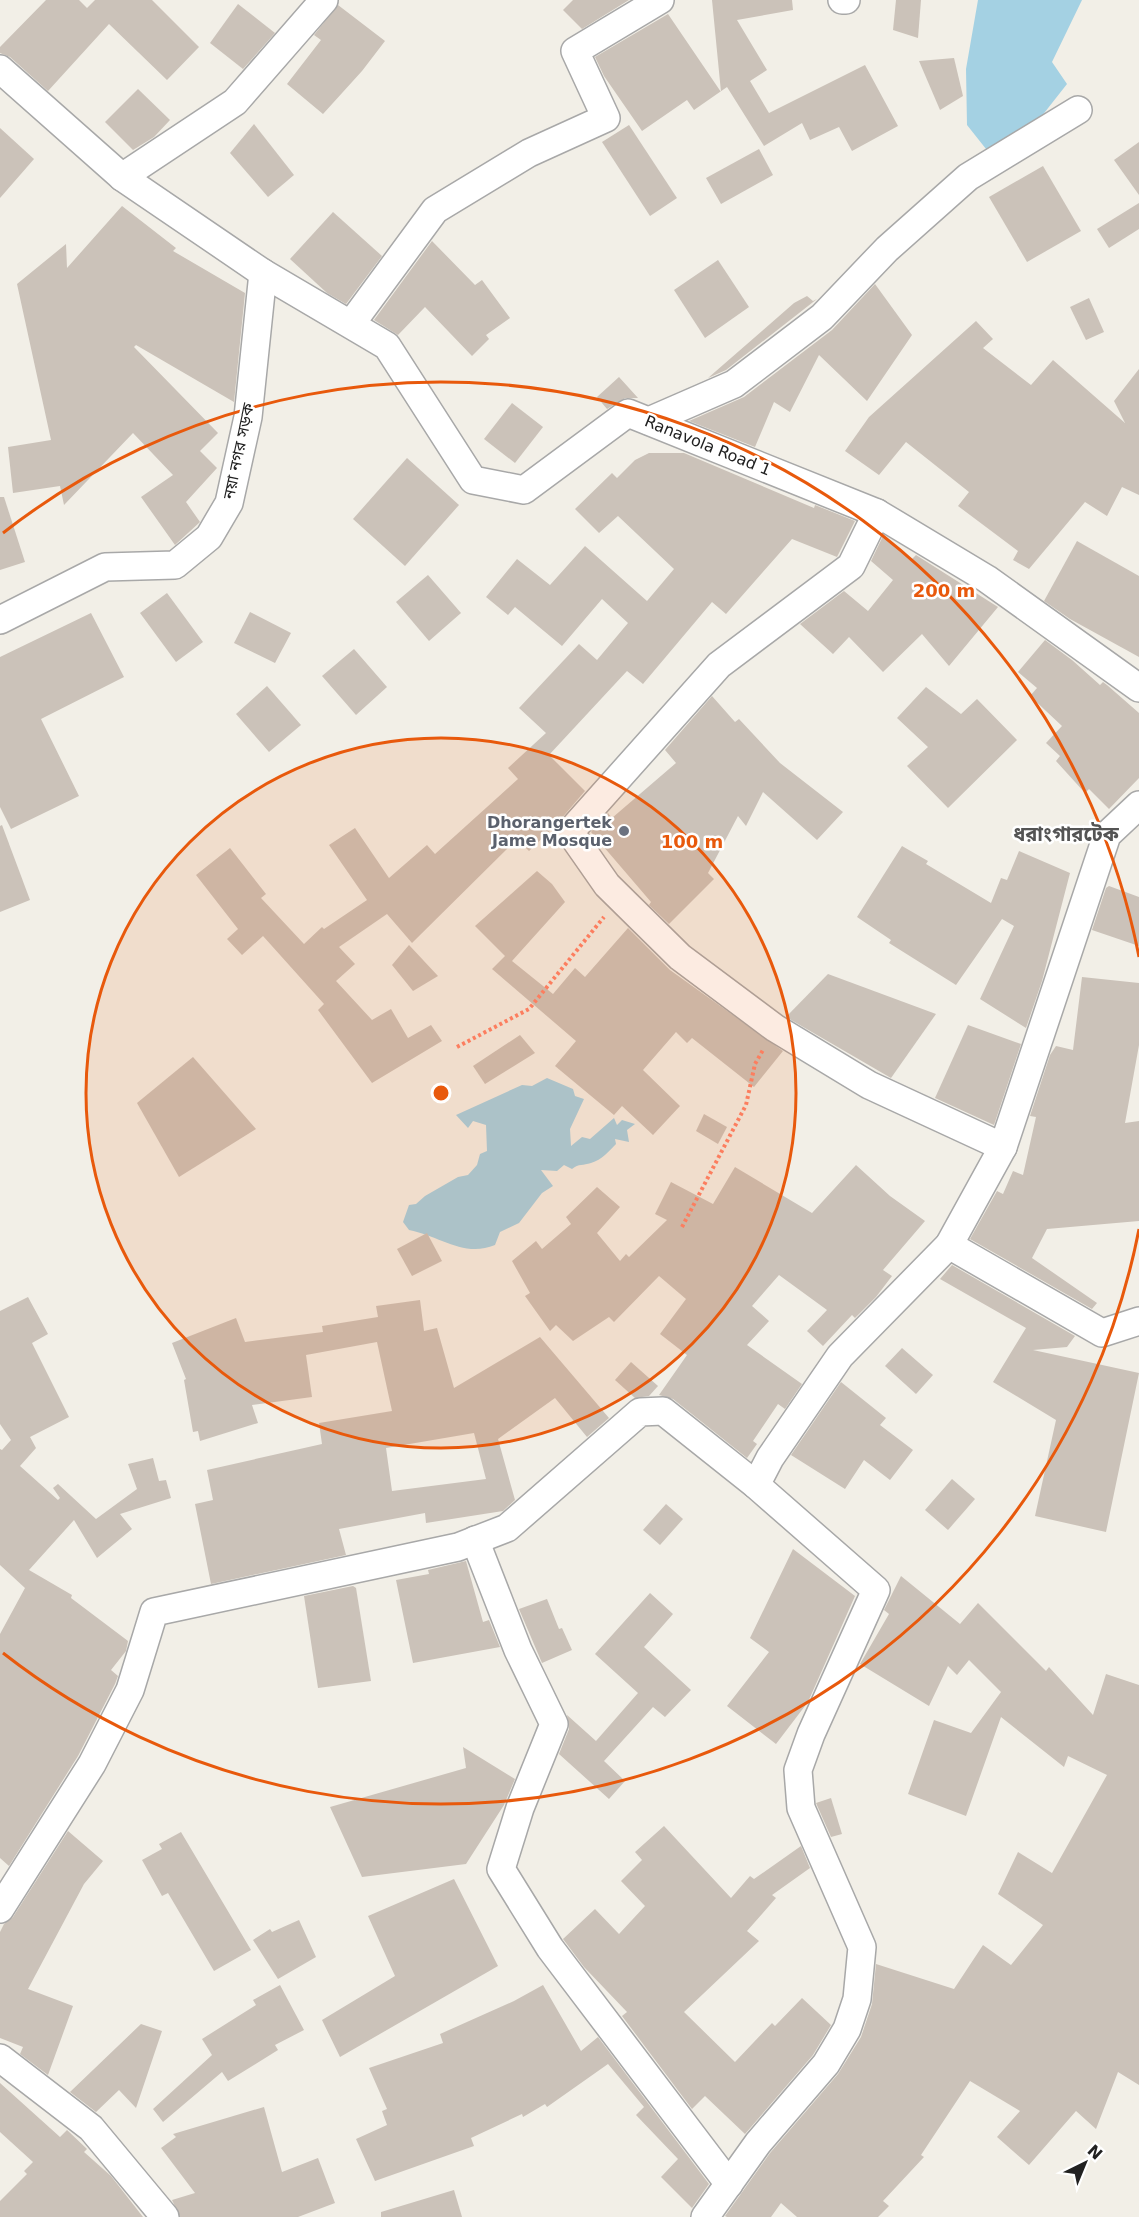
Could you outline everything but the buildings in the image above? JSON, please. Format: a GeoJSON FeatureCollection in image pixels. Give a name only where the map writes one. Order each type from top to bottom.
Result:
{"type":"FeatureCollection","features":[{"type":"Feature","properties":{"kind":"street"},"geometry":{"type":"LineString","coordinates":[[122,177],[235,102],[324,0]]}},
{"type":"Feature","properties":{"kind":"street"},"geometry":{"type":"LineString","coordinates":[[351,324],[435,210],[529,153],[606,118],[575,51],[660,0]]}},
{"type":"Feature","properties":{"kind":"street","name":"Ranavola Road 1"},"geometry":{"type":"LineString","coordinates":[[0,69],[122,177],[263,273],[387,346],[473,480],[524,490],[628,413],[878,513],[987,579],[1139,688]]}},
{"type":"Feature","properties":{"kind":"street"},"geometry":{"type":"LineString","coordinates":[[649,421],[735,384],[822,317],[887,249],[968,177],[1078,110]]}},
{"type":"Feature","properties":{"kind":"street","name":"নয়া নগর সড়ক"},"geometry":{"type":"LineString","coordinates":[[0,620],[105,567],[175,565],[209,537],[229,503],[248,417],[263,273]]}},
{"type":"Feature","properties":{"kind":"street"},"geometry":{"type":"LineString","coordinates":[[878,513],[851,567],[719,665],[570,832],[606,885],[680,957],[775,1028],[869,1085],[1003,1147]]}},
{"type":"Feature","properties":{"kind":"street"},"geometry":{"type":"LineString","coordinates":[[756,1485],[770,1458],[840,1356],[949,1245],[1003,1147],[1107,835],[1139,805]]}},
{"type":"Feature","properties":{"kind":"street"},"geometry":{"type":"LineString","coordinates":[[949,1245],[1102,1333],[1139,1321]]}},
{"type":"Feature","properties":{"kind":"street"},"geometry":{"type":"LineString","coordinates":[[0,1910],[97,1754],[130,1690],[154,1612],[458,1547],[507,1528],[640,1412],[663,1412],[756,1485],[876,1590],[811,1734],[798,1770],[801,1808],[862,1947],[857,1999],[847,2029],[826,2064],[758,2143],[705,2217]]}},
{"type":"Feature","properties":{"kind":"street"},"geometry":{"type":"LineString","coordinates":[[475,1540],[518,1650],[554,1724],[520,1808],[501,1869],[550,1948],[729,2184]]}},
{"type":"Feature","properties":{"kind":"street"},"geometry":{"type":"LineString","coordinates":[[0,2058],[91,2128],[165,2217]]}},
{"type":"Feature","properties":{"kind":"path"},"geometry":{"type":"LineString","coordinates":[[457,1047],[529,1009],[620,898]]}},
{"type":"Feature","properties":{"kind":"path"},"geometry":{"type":"LineString","coordinates":[[682,1227],[747,1105],[755,1064],[775,1028]]}},
{"type":"Feature","properties":{"kind":"water"},"geometry":{"type":"Polygon","coordinates":[[[978,0],[1082,0],[1052,62],[1067,84],[1030,131],[990,154],[967,125],[966,69],[978,0]]]}},
{"type":"Feature","properties":{"kind":"water"},"geometry":{"type":"Polygon","coordinates":[[[547,1078],[573,1089],[575,1096],[584,1099],[570,1129],[571,1146],[582,1137],[590,1139],[614,1118],[617,1125],[622,1120],[635,1124],[627,1130],[629,1142],[615,1139],[616,1144],[608,1152],[599,1160],[591,1163],[572,1169],[564,1165],[557,1171],[541,1170],[553,1186],[542,1193],[519,1223],[500,1232],[495,1245],[473,1249],[462,1248],[409,1230],[403,1222],[409,1205],[416,1204],[425,1196],[458,1177],[468,1175],[477,1165],[480,1154],[487,1151],[486,1125],[473,1121],[468,1128],[456,1115],[522,1085],[532,1086],[547,1078]]]}},
{"type":"Feature","properties":{"kind":"place","name":"Dhorangertek Jame Mosque"},"geometry":{"type":"Point","coordinates":[624,831]}},
{"type":"Feature","properties":{"kind":"district","name":"ধরাংগারটেক"},"geometry":{"type":"Point","coordinates":[1066,834]}}]}
